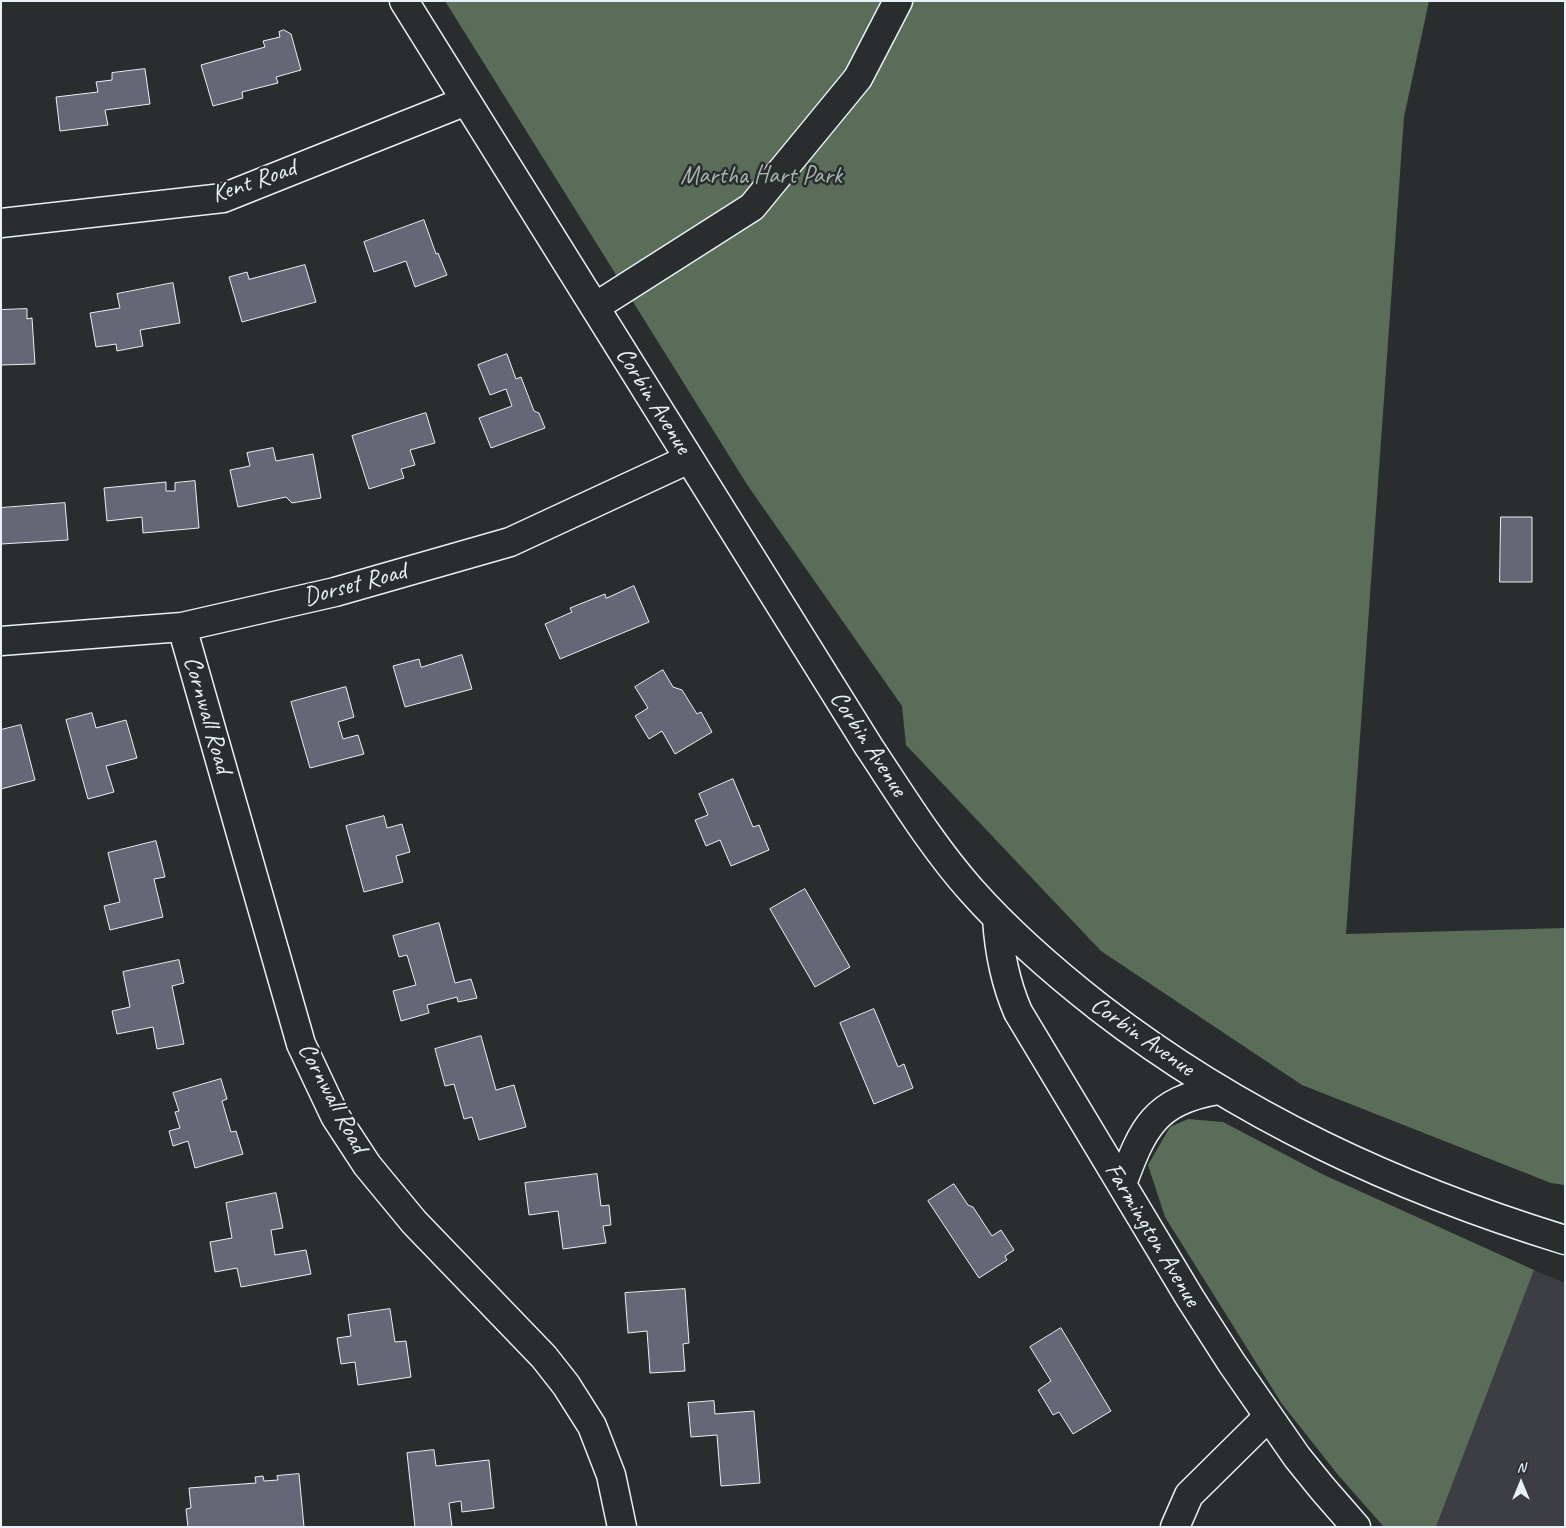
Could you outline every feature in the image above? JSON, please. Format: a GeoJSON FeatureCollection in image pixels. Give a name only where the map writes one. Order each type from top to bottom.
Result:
{"type":"FeatureCollection","features":[{"type":"Feature","properties":{"kind":"street","name":"Corbin Avenue"},"geometry":{"type":"LineString","coordinates":[[404,1],[905,802],[950,865],[997,918],[1030,950],[1087,998],[1148,1044],[1218,1090],[1285,1128],[1367,1167],[1475,1210],[1565,1240]]}},
{"type":"Feature","properties":{"kind":"street"},"geometry":{"type":"LineString","coordinates":[[594,307],[752,208],[858,78],[898,1]]}},
{"type":"Feature","properties":{"kind":"street","name":"Kent Road"},"geometry":{"type":"LineString","coordinates":[[1,223],[222,198],[466,101]]}},
{"type":"Feature","properties":{"kind":"street","name":"Dorset Road"},"geometry":{"type":"LineString","coordinates":[[1,641],[182,626],[335,592],[510,542],[689,459]]}},
{"type":"Feature","properties":{"kind":"street","name":"Cornwall Road"},"geometry":{"type":"LineString","coordinates":[[182,626],[301,1044],[335,1116],[367,1165],[414,1222],[544,1357],[566,1385],[592,1426],[610,1475],[622,1527]]}},
{"type":"Feature","properties":{"kind":"street","name":"Farmington Avenue"},"geometry":{"type":"LineString","coordinates":[[997,918],[1004,970],[1010,994],[1018,1012],[1209,1327],[1268,1417],[1310,1474],[1356,1527]]}},
{"type":"Feature","properties":{"kind":"street"},"geometry":{"type":"LineString","coordinates":[[1122,1184],[1139,1141],[1159,1115],[1182,1100],[1218,1090]]}},
{"type":"Feature","properties":{"kind":"street"},"geometry":{"type":"LineString","coordinates":[[1175,1527],[1189,1495],[1268,1417]]}},
{"type":"Feature","properties":{"kind":"shaded area"},"geometry":{"type":"Polygon","coordinates":[[[1534,1270],[1565,1283],[1565,1527],[1436,1527],[1534,1270]]]}},
{"type":"Feature","properties":{"kind":"green space","name":"Martha Hart Park"},"geometry":{"type":"Polygon","coordinates":[[[445,1],[1429,1],[1404,117],[1346,934],[1565,928],[1565,1185],[1551,1183],[1302,1085],[1101,951],[906,745],[902,706],[748,486],[445,1]]]}},
{"type":"Feature","properties":{"kind":"green space"},"geometry":{"type":"Polygon","coordinates":[[[1188,1119],[1223,1122],[1324,1175],[1534,1270],[1436,1527],[1384,1527],[1339,1476],[1282,1404],[1165,1217],[1148,1165],[1170,1127],[1188,1119]]]}},
{"type":"Feature","properties":{"kind":"building"},"geometry":{"type":"Polygon","coordinates":[[[284,30],[291,34],[301,70],[276,77],[278,83],[242,92],[243,98],[213,106],[201,65],[265,47],[263,41],[280,37],[279,32],[284,30]]]}},
{"type":"Feature","properties":{"kind":"building"},"geometry":{"type":"Polygon","coordinates":[[[145,69],[150,104],[105,110],[108,125],[60,131],[56,97],[98,92],[96,82],[112,80],[112,73],[145,69]]]}},
{"type":"Feature","properties":{"kind":"building"},"geometry":{"type":"Polygon","coordinates":[[[424,220],[436,254],[438,253],[447,275],[415,287],[406,261],[374,272],[364,242],[424,220]]]}},
{"type":"Feature","properties":{"kind":"building"},"geometry":{"type":"Polygon","coordinates":[[[305,265],[316,302],[242,322],[229,277],[247,272],[249,279],[305,265]]]}},
{"type":"Feature","properties":{"kind":"building"},"geometry":{"type":"Polygon","coordinates":[[[173,283],[180,323],[140,330],[143,346],[117,351],[116,344],[96,347],[90,313],[120,308],[117,294],[173,283]]]}},
{"type":"Feature","properties":{"kind":"building"},"geometry":{"type":"Polygon","coordinates":[[[27,309],[27,319],[32,318],[35,364],[1,365],[1,310],[27,309]]]}},
{"type":"Feature","properties":{"kind":"building"},"geometry":{"type":"Polygon","coordinates":[[[507,354],[516,379],[521,377],[534,411],[539,413],[545,428],[491,448],[479,418],[512,406],[506,389],[490,395],[478,365],[507,354]]]}},
{"type":"Feature","properties":{"kind":"building"},"geometry":{"type":"Polygon","coordinates":[[[426,413],[435,443],[410,450],[415,465],[401,469],[404,478],[369,489],[352,436],[426,413]]]}},
{"type":"Feature","properties":{"kind":"building"},"geometry":{"type":"Polygon","coordinates":[[[273,448],[276,461],[313,454],[321,498],[292,503],[286,497],[238,507],[230,470],[250,466],[247,453],[273,448]]]}},
{"type":"Feature","properties":{"kind":"building"},"geometry":{"type":"Polygon","coordinates":[[[195,481],[199,528],[143,533],[142,517],[107,521],[104,488],[166,482],[166,491],[175,491],[175,483],[195,481]]]}},
{"type":"Feature","properties":{"kind":"building"},"geometry":{"type":"Polygon","coordinates":[[[65,503],[68,540],[1,544],[1,508],[65,503]]]}},
{"type":"Feature","properties":{"kind":"building"},"geometry":{"type":"Polygon","coordinates":[[[1501,517],[1532,517],[1532,582],[1500,582],[1501,517]]]}},
{"type":"Feature","properties":{"kind":"building"},"geometry":{"type":"Polygon","coordinates":[[[634,586],[649,622],[560,659],[545,624],[572,612],[570,608],[605,594],[606,598],[634,586]]]}},
{"type":"Feature","properties":{"kind":"building"},"geometry":{"type":"Polygon","coordinates":[[[462,655],[472,689],[405,707],[393,666],[419,659],[421,667],[462,655]]]}},
{"type":"Feature","properties":{"kind":"building"},"geometry":{"type":"Polygon","coordinates":[[[663,670],[673,687],[682,690],[697,714],[701,712],[712,732],[675,754],[662,731],[649,739],[635,716],[648,708],[635,687],[663,670]]]}},
{"type":"Feature","properties":{"kind":"building"},"geometry":{"type":"Polygon","coordinates":[[[346,687],[354,717],[338,722],[343,739],[358,735],[364,754],[310,768],[291,702],[346,687]]]}},
{"type":"Feature","properties":{"kind":"building"},"geometry":{"type":"Polygon","coordinates":[[[92,713],[96,728],[126,720],[137,758],[106,766],[114,792],[88,799],[66,720],[92,713]]]}},
{"type":"Feature","properties":{"kind":"building"},"geometry":{"type":"Polygon","coordinates":[[[21,725],[35,780],[1,789],[1,730],[21,725]]]}},
{"type":"Feature","properties":{"kind":"building"},"geometry":{"type":"Polygon","coordinates":[[[733,779],[753,827],[759,825],[769,850],[731,866],[720,840],[706,846],[695,820],[708,815],[699,794],[733,779]]]}},
{"type":"Feature","properties":{"kind":"building"},"geometry":{"type":"Polygon","coordinates":[[[384,816],[387,828],[402,824],[410,852],[396,856],[403,882],[364,892],[346,826],[384,816]]]}},
{"type":"Feature","properties":{"kind":"building"},"geometry":{"type":"Polygon","coordinates":[[[156,841],[165,877],[154,879],[163,917],[110,930],[104,906],[120,902],[108,853],[156,841]]]}},
{"type":"Feature","properties":{"kind":"building"},"geometry":{"type":"Polygon","coordinates":[[[805,889],[850,967],[815,987],[770,909],[805,889]]]}},
{"type":"Feature","properties":{"kind":"building"},"geometry":{"type":"Polygon","coordinates":[[[439,923],[455,983],[471,979],[477,998],[458,1002],[457,997],[427,1005],[429,1013],[401,1021],[393,991],[416,985],[407,955],[399,957],[393,936],[439,923]]]}},
{"type":"Feature","properties":{"kind":"building"},"geometry":{"type":"Polygon","coordinates":[[[179,960],[184,983],[172,986],[184,1044],[157,1049],[153,1027],[117,1034],[112,1011],[130,1007],[123,972],[179,960]]]}},
{"type":"Feature","properties":{"kind":"building"},"geometry":{"type":"Polygon","coordinates":[[[874,1009],[898,1067],[904,1064],[913,1088],[874,1104],[840,1023],[874,1009]]]}},
{"type":"Feature","properties":{"kind":"building"},"geometry":{"type":"Polygon","coordinates":[[[481,1036],[496,1090],[514,1085],[526,1127],[479,1140],[472,1117],[464,1119],[454,1084],[445,1086],[435,1049],[481,1036]]]}},
{"type":"Feature","properties":{"kind":"building"},"geometry":{"type":"Polygon","coordinates":[[[221,1079],[227,1099],[222,1101],[231,1132],[236,1131],[243,1154],[195,1168],[188,1141],[173,1146],[169,1131],[180,1128],[175,1112],[179,1111],[173,1093],[221,1079]]]}},
{"type":"Feature","properties":{"kind":"building"},"geometry":{"type":"Polygon","coordinates":[[[597,1174],[601,1206],[609,1205],[611,1225],[603,1226],[606,1243],[563,1249],[558,1211],[529,1215],[525,1183],[597,1174]]]}},
{"type":"Feature","properties":{"kind":"building"},"geometry":{"type":"Polygon","coordinates":[[[954,1184],[968,1205],[973,1207],[992,1236],[1001,1230],[1014,1250],[1005,1256],[1007,1260],[979,1278],[928,1201],[954,1184]]]}},
{"type":"Feature","properties":{"kind":"building"},"geometry":{"type":"Polygon","coordinates":[[[276,1193],[283,1228],[271,1230],[275,1255],[306,1250],[311,1274],[241,1287],[237,1268],[215,1272],[210,1242],[232,1238],[226,1203],[276,1193]]]}},
{"type":"Feature","properties":{"kind":"building"},"geometry":{"type":"Polygon","coordinates":[[[685,1289],[689,1343],[683,1344],[685,1371],[650,1373],[647,1331],[628,1333],[625,1293],[685,1289]]]}},
{"type":"Feature","properties":{"kind":"building"},"geometry":{"type":"Polygon","coordinates":[[[390,1309],[395,1342],[406,1341],[411,1377],[358,1385],[355,1362],[341,1364],[337,1338],[351,1336],[348,1315],[390,1309]]]}},
{"type":"Feature","properties":{"kind":"building"},"geometry":{"type":"Polygon","coordinates":[[[1061,1328],[1111,1411],[1073,1434],[1059,1412],[1053,1415],[1038,1390],[1051,1381],[1030,1347],[1061,1328]]]}},
{"type":"Feature","properties":{"kind":"building"},"geometry":{"type":"Polygon","coordinates":[[[714,1401],[715,1414],[754,1411],[760,1483],[721,1486],[717,1435],[691,1437],[688,1403],[714,1401]]]}},
{"type":"Feature","properties":{"kind":"building"},"geometry":{"type":"Polygon","coordinates":[[[434,1450],[436,1466],[489,1460],[494,1508],[462,1512],[461,1501],[449,1503],[452,1527],[415,1527],[407,1453],[434,1450]]]}},
{"type":"Feature","properties":{"kind":"building"},"geometry":{"type":"Polygon","coordinates":[[[299,1474],[304,1527],[188,1527],[186,1509],[191,1508],[189,1488],[256,1483],[255,1477],[263,1476],[264,1481],[278,1480],[277,1476],[299,1474]]]}}]}
